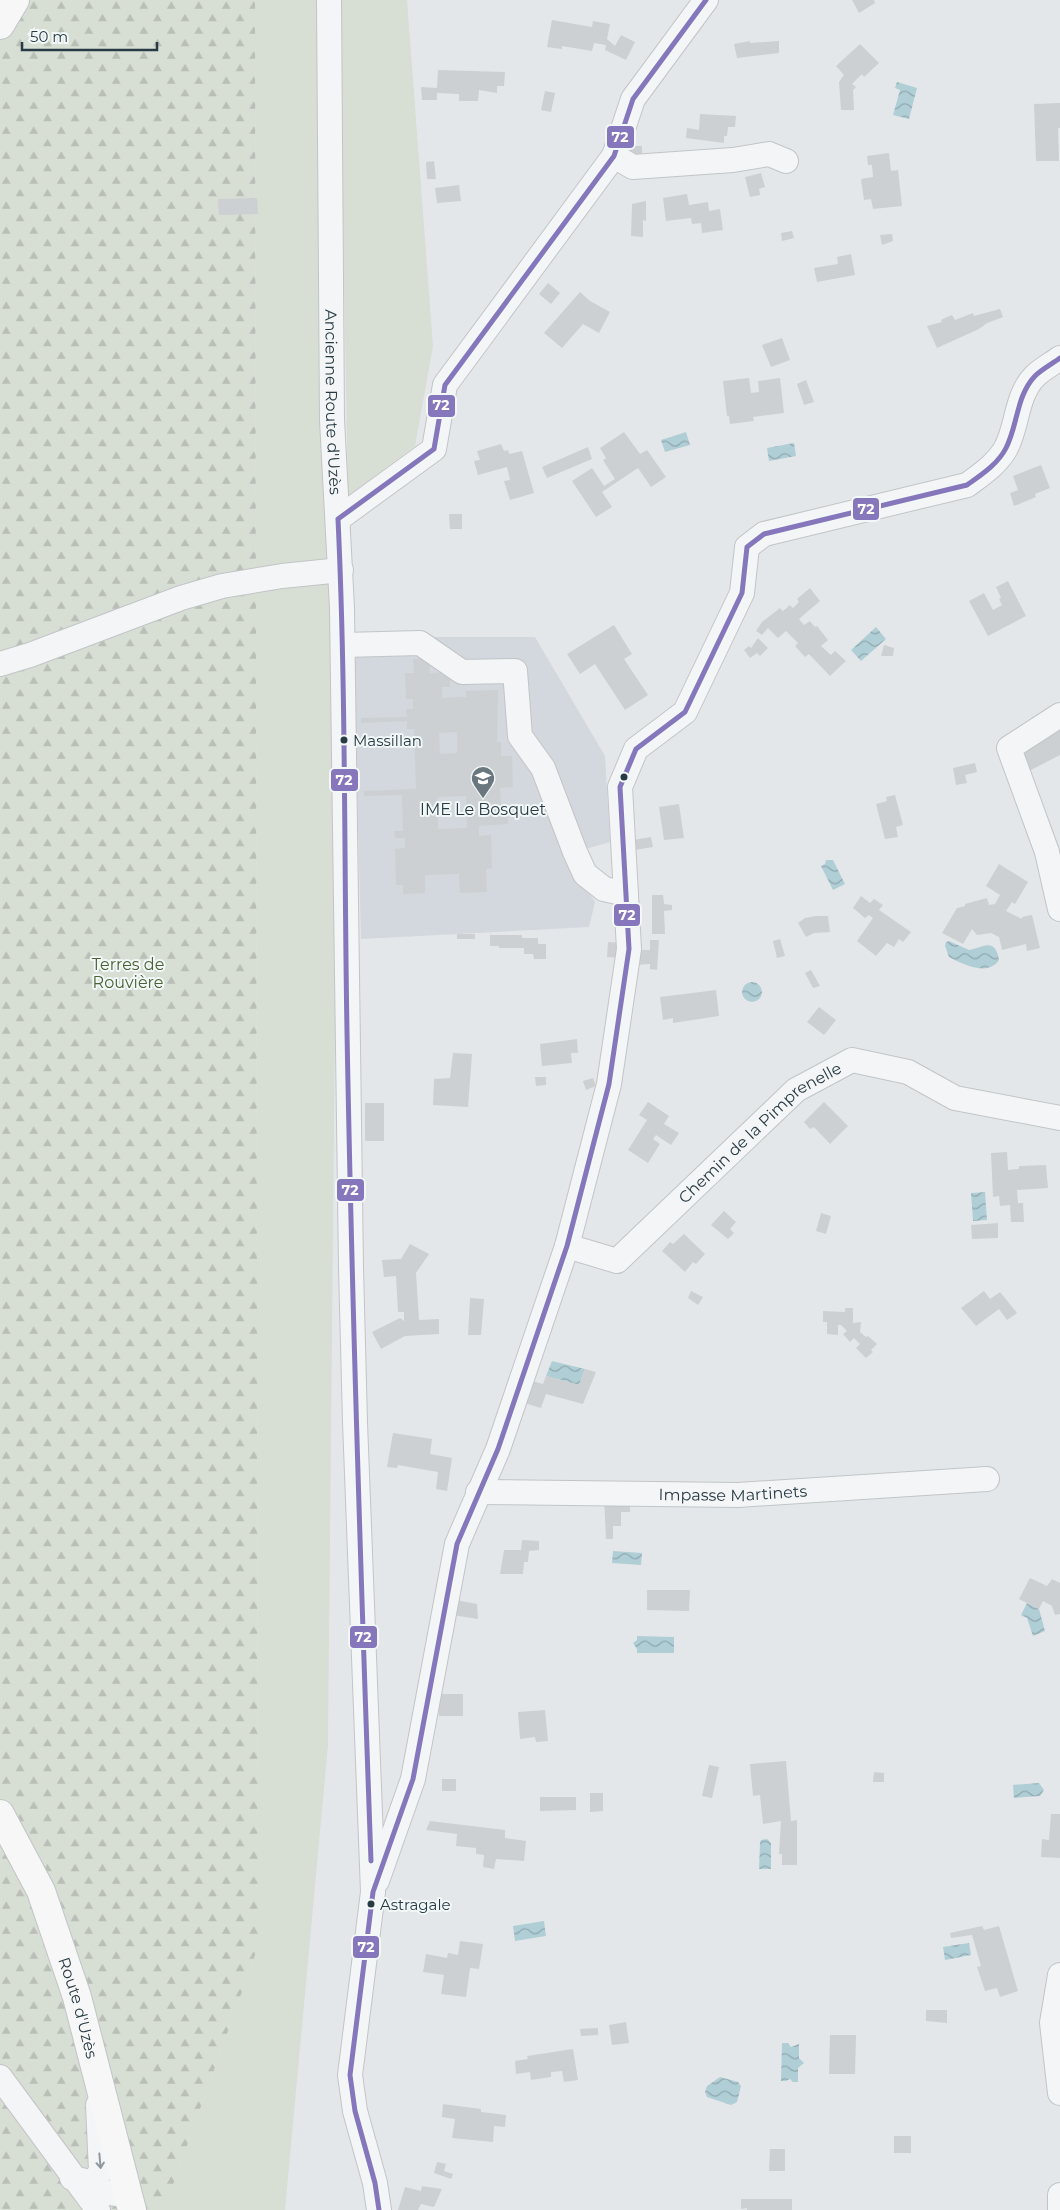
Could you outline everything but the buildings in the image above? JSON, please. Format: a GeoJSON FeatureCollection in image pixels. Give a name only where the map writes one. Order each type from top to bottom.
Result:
{"type":"FeatureCollection","features":[{"type":"Feature","properties":{"kind":"main road"},"geometry":{"type":"LineString","coordinates":[[0,25],[15,0]]}},
{"type":"Feature","properties":{"kind":"main road","name":"Route d'Uzès"},"geometry":{"type":"LineString","coordinates":[[0,1814],[41,1891],[77,1997],[97,2077],[117,2207]]}},
{"type":"Feature","properties":{"kind":"street","name":"Ancienne Route d'Uzès"},"geometry":{"type":"LineString","coordinates":[[329,0],[332,420],[341,570],[343,645],[347,1029],[354,1393],[373,1892],[350,2075],[355,2111],[375,2183],[379,2210]]}},
{"type":"Feature","properties":{"kind":"street"},"geometry":{"type":"LineString","coordinates":[[338,519],[434,449],[445,385],[614,156],[633,98],[706,0]]}},
{"type":"Feature","properties":{"kind":"street"},"geometry":{"type":"LineString","coordinates":[[614,156],[633,167],[733,160],[769,154],[786,161]]}},
{"type":"Feature","properties":{"kind":"street"},"geometry":{"type":"LineString","coordinates":[[373,1892],[413,1779],[457,1544],[498,1449],[567,1246],[609,1084],[628,949],[620,787],[636,749],[685,712],[742,592],[747,547],[764,534],[967,485],[993,465],[1006,449],[1014,430],[1022,397],[1034,377],[1060,358]]}},
{"type":"Feature","properties":{"kind":"street"},"geometry":{"type":"LineString","coordinates":[[0,664],[76,638],[181,598],[222,586],[282,576],[341,570]]}},
{"type":"Feature","properties":{"kind":"street"},"geometry":{"type":"LineString","coordinates":[[343,645],[420,643],[462,672],[514,671],[520,736],[544,768],[585,874],[604,890],[626,894]]}},
{"type":"Feature","properties":{"kind":"street"},"geometry":{"type":"LineString","coordinates":[[1060,715],[1009,748],[1047,852],[1060,909]]}},
{"type":"Feature","properties":{"kind":"street","name":"Chemin de la Pimprenelle"},"geometry":{"type":"LineString","coordinates":[[567,1246],[617,1261],[796,1090],[852,1060],[908,1072],[955,1098],[1060,1118]]}},
{"type":"Feature","properties":{"kind":"street","name":"Impasse Martinets"},"geometry":{"type":"LineString","coordinates":[[478,1492],[738,1495],[987,1479]]}},
{"type":"Feature","properties":{"kind":"street"},"geometry":{"type":"LineString","coordinates":[[1060,1975],[1052,2023],[1060,2093]]}},
{"type":"Feature","properties":{"kind":"street"},"geometry":{"type":"LineString","coordinates":[[72,2178],[90,2182],[95,2180],[101,2171],[97,2077]]}},
{"type":"Feature","properties":{"kind":"street"},"geometry":{"type":"LineString","coordinates":[[0,2078],[72,2178],[117,2207]]}},
{"type":"Feature","properties":{"kind":"street"},"geometry":{"type":"LineString","coordinates":[[72,2178],[95,2191],[111,2194],[117,2207]]}},
{"type":"Feature","properties":{"kind":"street"},"geometry":{"type":"LineString","coordinates":[[1060,2195],[1060,2210]]}},
{"type":"Feature","properties":{"kind":"shaded area","name":"IME Le Bosquet"},"geometry":{"type":"Polygon","coordinates":[[[353,637],[535,637],[605,756],[610,842],[565,855],[595,902],[589,927],[361,939],[353,637]]]}},
{"type":"Feature","properties":{"kind":"green space","name":"Terres de Rouvière"},"geometry":{"type":"Polygon","coordinates":[[[0,0],[255,0],[258,1947],[164,2210],[0,2210],[0,0]]]}},
{"type":"Feature","properties":{"kind":"green space"},"geometry":{"type":"Polygon","coordinates":[[[255,0],[327,0],[335,1025],[328,1745],[285,2210],[164,2210],[258,1947],[255,0]]]}},
{"type":"Feature","properties":{"kind":"green space"},"geometry":{"type":"Polygon","coordinates":[[[339,0],[407,0],[433,346],[415,446],[348,496],[339,0]]]}},
{"type":"Feature","properties":{"kind":"water"},"geometry":{"type":"Polygon","coordinates":[[[897,82],[917,88],[909,119],[893,115],[900,90],[895,88],[897,82]]]}},
{"type":"Feature","properties":{"kind":"water"},"geometry":{"type":"Polygon","coordinates":[[[686,432],[690,445],[665,452],[661,440],[686,432]]]}},
{"type":"Feature","properties":{"kind":"water"},"geometry":{"type":"Polygon","coordinates":[[[794,443],[796,456],[769,461],[767,448],[794,443]]]}},
{"type":"Feature","properties":{"kind":"water"},"geometry":{"type":"Polygon","coordinates":[[[876,627],[886,639],[861,661],[851,650],[876,627]]]}},
{"type":"Feature","properties":{"kind":"water"},"geometry":{"type":"Polygon","coordinates":[[[826,860],[833,860],[845,884],[833,890],[821,866],[825,864],[826,860]]]}},
{"type":"Feature","properties":{"kind":"water"},"geometry":{"type":"Polygon","coordinates":[[[949,941],[969,950],[987,945],[991,946],[997,953],[999,960],[988,968],[968,966],[949,957],[945,946],[946,942],[949,941]]]}},
{"type":"Feature","properties":{"kind":"water"},"geometry":{"type":"Polygon","coordinates":[[[752,982],[759,985],[762,992],[759,999],[752,1002],[745,999],[742,992],[745,985],[752,982]]]}},
{"type":"Feature","properties":{"kind":"water"},"geometry":{"type":"Polygon","coordinates":[[[985,1192],[987,1220],[973,1221],[971,1193],[985,1192]]]}},
{"type":"Feature","properties":{"kind":"water"},"geometry":{"type":"Polygon","coordinates":[[[552,1361],[585,1369],[579,1385],[546,1376],[552,1361]]]}},
{"type":"Feature","properties":{"kind":"water"},"geometry":{"type":"Polygon","coordinates":[[[613,1551],[642,1553],[641,1565],[612,1563],[613,1551]]]}},
{"type":"Feature","properties":{"kind":"water"},"geometry":{"type":"Polygon","coordinates":[[[1027,1603],[1039,1609],[1045,1631],[1033,1636],[1027,1618],[1021,1615],[1027,1603]]]}},
{"type":"Feature","properties":{"kind":"water"},"geometry":{"type":"Polygon","coordinates":[[[637,1636],[674,1637],[674,1653],[637,1653],[633,1643],[637,1640],[637,1636]]]}},
{"type":"Feature","properties":{"kind":"water"},"geometry":{"type":"Polygon","coordinates":[[[1039,1783],[1044,1790],[1040,1796],[1014,1798],[1013,1785],[1039,1783]]]}},
{"type":"Feature","properties":{"kind":"water"},"geometry":{"type":"Polygon","coordinates":[[[767,1839],[771,1843],[771,1869],[759,1869],[760,1843],[761,1840],[767,1839]]]}},
{"type":"Feature","properties":{"kind":"water"},"geometry":{"type":"Polygon","coordinates":[[[544,1921],[546,1936],[515,1941],[513,1926],[544,1921]]]}},
{"type":"Feature","properties":{"kind":"water"},"geometry":{"type":"Polygon","coordinates":[[[969,1943],[971,1955],[945,1960],[943,1947],[969,1943]]]}},
{"type":"Feature","properties":{"kind":"water"},"geometry":{"type":"Polygon","coordinates":[[[782,2043],[788,2043],[791,2047],[799,2044],[799,2058],[804,2063],[798,2068],[798,2082],[793,2082],[790,2079],[781,2081],[782,2043]]]}},
{"type":"Feature","properties":{"kind":"water"},"geometry":{"type":"Polygon","coordinates":[[[720,2077],[738,2082],[741,2086],[737,2102],[731,2105],[707,2097],[705,2092],[707,2086],[720,2077]]]}},
{"type":"Feature","properties":{"kind":"transit line","name":"72"},"geometry":{"type":"LineString","coordinates":[[338,519],[434,449],[445,385],[614,156],[633,99],[706,0]]}},
{"type":"Feature","properties":{"kind":"transit line","name":"72"},"geometry":{"type":"LineString","coordinates":[[379,2210],[375,2183],[355,2111],[350,2075],[373,1892],[413,1779],[457,1544],[498,1449],[567,1246],[609,1084],[629,949],[620,787],[636,749],[685,712],[742,593],[747,547],[764,534],[967,485],[989,469],[1003,454],[1010,439],[1024,392],[1038,373],[1060,358]]}},
{"type":"Feature","properties":{"kind":"transit line","name":"72"},"geometry":{"type":"LineString","coordinates":[[338,519],[344,711],[351,1239],[371,1861]]}},
{"type":"Feature","properties":{"kind":"place","name":"Massillan"},"geometry":{"type":"Point","coordinates":[344,740]}},
{"type":"Feature","properties":{"kind":"place","name":"IME Le Bosquet"},"geometry":{"type":"Point","coordinates":[483,799]}},
{"type":"Feature","properties":{"kind":"place","name":"Astragale"},"geometry":{"type":"Point","coordinates":[371,1904]}}]}
